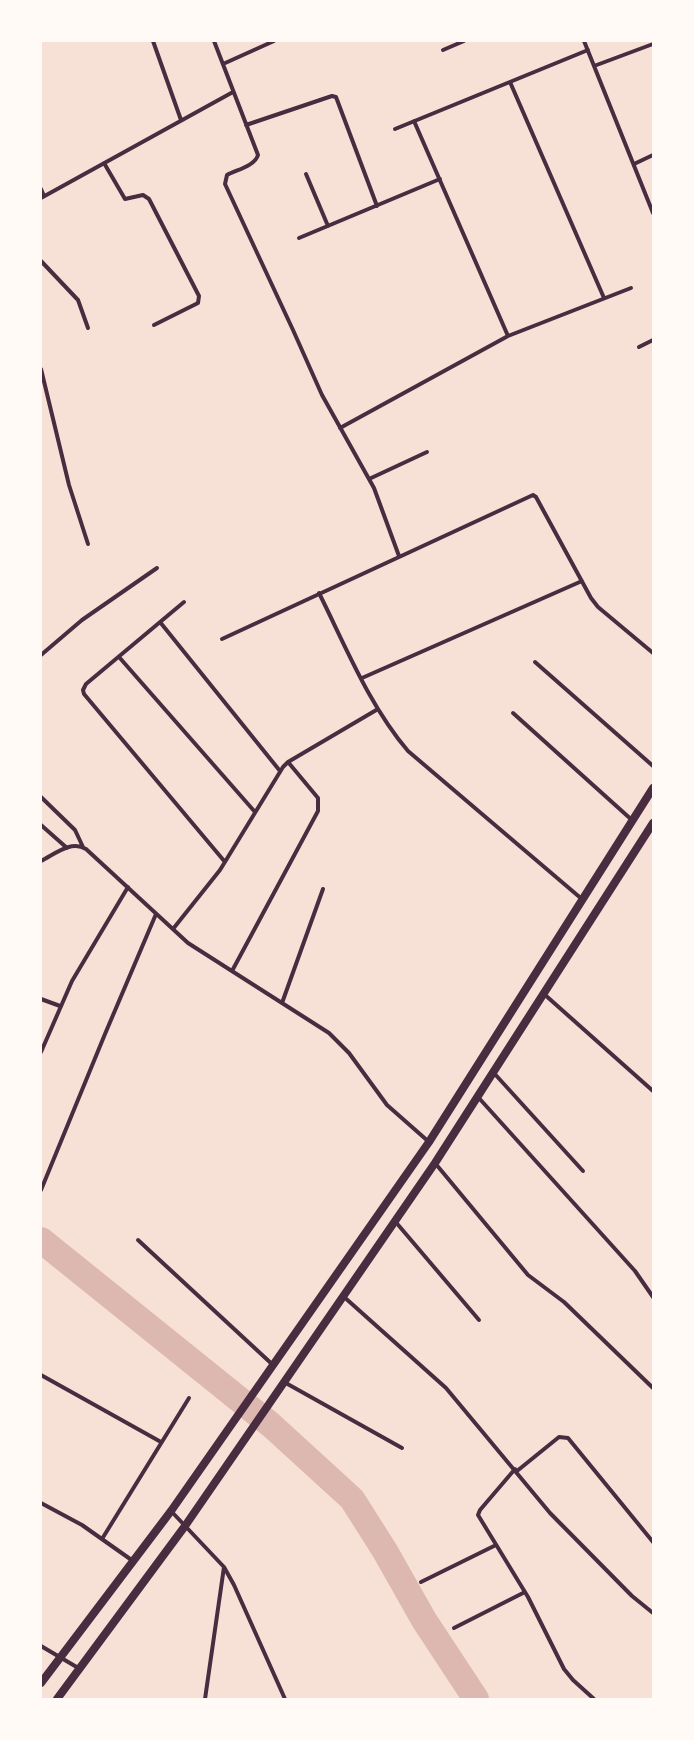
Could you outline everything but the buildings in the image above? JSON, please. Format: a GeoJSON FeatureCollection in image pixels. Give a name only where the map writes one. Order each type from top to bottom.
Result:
{"type":"FeatureCollection","features":[{"type":"Feature","properties":{"kind":"main road"},"geometry":{"type":"LineString","coordinates":[[41,1683],[171,1511],[430,1142],[653,788]]}},
{"type":"Feature","properties":{"kind":"main road"},"geometry":{"type":"LineString","coordinates":[[57,1699],[185,1526],[394,1220],[435,1163],[653,823]]}},
{"type":"Feature","properties":{"kind":"street"},"geometry":{"type":"LineString","coordinates":[[153,41],[181,120]]}},
{"type":"Feature","properties":{"kind":"street"},"geometry":{"type":"LineString","coordinates":[[214,41],[258,155],[257,159],[252,163],[227,175],[224,184],[322,395],[369,479],[399,556]]}},
{"type":"Feature","properties":{"kind":"street"},"geometry":{"type":"LineString","coordinates":[[223,64],[274,41]]}},
{"type":"Feature","properties":{"kind":"street"},"geometry":{"type":"LineString","coordinates":[[443,50],[464,41]]}},
{"type":"Feature","properties":{"kind":"street"},"geometry":{"type":"LineString","coordinates":[[584,41],[653,213]]}},
{"type":"Feature","properties":{"kind":"street"},"geometry":{"type":"LineString","coordinates":[[594,66],[653,44]]}},
{"type":"Feature","properties":{"kind":"street"},"geometry":{"type":"LineString","coordinates":[[395,129],[588,50]]}},
{"type":"Feature","properties":{"kind":"street"},"geometry":{"type":"LineString","coordinates":[[510,82],[604,298]]}},
{"type":"Feature","properties":{"kind":"street"},"geometry":{"type":"LineString","coordinates":[[41,189],[42,197],[233,92]]}},
{"type":"Feature","properties":{"kind":"street"},"geometry":{"type":"LineString","coordinates":[[246,125],[332,96],[336,97],[376,206]]}},
{"type":"Feature","properties":{"kind":"street"},"geometry":{"type":"LineString","coordinates":[[414,121],[508,336]]}},
{"type":"Feature","properties":{"kind":"street"},"geometry":{"type":"LineString","coordinates":[[634,164],[653,155]]}},
{"type":"Feature","properties":{"kind":"street"},"geometry":{"type":"LineString","coordinates":[[104,163],[124,199],[143,195],[149,199],[199,296],[198,303],[154,325]]}},
{"type":"Feature","properties":{"kind":"street"},"geometry":{"type":"LineString","coordinates":[[306,174],[328,226]]}},
{"type":"Feature","properties":{"kind":"street"},"geometry":{"type":"LineString","coordinates":[[299,238],[440,180]]}},
{"type":"Feature","properties":{"kind":"street"},"geometry":{"type":"LineString","coordinates":[[41,261],[78,300],[88,328]]}},
{"type":"Feature","properties":{"kind":"street"},"geometry":{"type":"LineString","coordinates":[[340,428],[508,336],[631,288]]}},
{"type":"Feature","properties":{"kind":"street"},"geometry":{"type":"LineString","coordinates":[[639,347],[653,340]]}},
{"type":"Feature","properties":{"kind":"street"},"geometry":{"type":"LineString","coordinates":[[41,369],[69,485],[88,544]]}},
{"type":"Feature","properties":{"kind":"street"},"geometry":{"type":"LineString","coordinates":[[369,479],[427,452]]}},
{"type":"Feature","properties":{"kind":"street"},"geometry":{"type":"LineString","coordinates":[[222,638],[533,495],[536,497],[598,607],[653,653]]}},
{"type":"Feature","properties":{"kind":"street"},"geometry":{"type":"LineString","coordinates":[[41,654],[82,620],[157,568]]}},
{"type":"Feature","properties":{"kind":"street"},"geometry":{"type":"LineString","coordinates":[[362,678],[582,581]]}},
{"type":"Feature","properties":{"kind":"street"},"geometry":{"type":"LineString","coordinates":[[319,593],[378,709],[394,734],[408,751],[583,900]]}},
{"type":"Feature","properties":{"kind":"street"},"geometry":{"type":"LineString","coordinates":[[184,602],[84,687],[84,694],[225,862]]}},
{"type":"Feature","properties":{"kind":"street"},"geometry":{"type":"LineString","coordinates":[[160,622],[280,771]]}},
{"type":"Feature","properties":{"kind":"street"},"geometry":{"type":"LineString","coordinates":[[119,657],[255,812]]}},
{"type":"Feature","properties":{"kind":"street"},"geometry":{"type":"LineString","coordinates":[[535,662],[653,766]]}},
{"type":"Feature","properties":{"kind":"street"},"geometry":{"type":"LineString","coordinates":[[173,929],[212,882],[280,771],[288,762],[378,709]]}},
{"type":"Feature","properties":{"kind":"street"},"geometry":{"type":"LineString","coordinates":[[513,713],[633,821]]}},
{"type":"Feature","properties":{"kind":"street"},"geometry":{"type":"LineString","coordinates":[[232,971],[318,811],[318,798],[288,762]]}},
{"type":"Feature","properties":{"kind":"street"},"geometry":{"type":"LineString","coordinates":[[41,797],[75,830],[83,847],[188,943],[329,1033],[340,1043],[387,1105],[430,1142]]}},
{"type":"Feature","properties":{"kind":"street"},"geometry":{"type":"LineString","coordinates":[[41,826],[67,848]]}},
{"type":"Feature","properties":{"kind":"street"},"geometry":{"type":"LineString","coordinates":[[41,861],[67,848],[79,845],[83,847]]}},
{"type":"Feature","properties":{"kind":"street"},"geometry":{"type":"LineString","coordinates":[[41,1052],[72,981],[128,887]]}},
{"type":"Feature","properties":{"kind":"street"},"geometry":{"type":"LineString","coordinates":[[282,1003],[322,889]]}},
{"type":"Feature","properties":{"kind":"street"},"geometry":{"type":"LineString","coordinates":[[41,1190],[156,914]]}},
{"type":"Feature","properties":{"kind":"street"},"geometry":{"type":"LineString","coordinates":[[543,994],[653,1091]]}},
{"type":"Feature","properties":{"kind":"street"},"geometry":{"type":"LineString","coordinates":[[41,999],[60,1006]]}},
{"type":"Feature","properties":{"kind":"street"},"geometry":{"type":"LineString","coordinates":[[493,1072],[583,1171]]}},
{"type":"Feature","properties":{"kind":"street"},"geometry":{"type":"LineString","coordinates":[[477,1097],[632,1268],[653,1297]]}},
{"type":"Feature","properties":{"kind":"street"},"geometry":{"type":"LineString","coordinates":[[435,1163],[528,1275],[564,1302],[653,1388]]}},
{"type":"Feature","properties":{"kind":"street"},"geometry":{"type":"LineString","coordinates":[[394,1220],[479,1320]]}},
{"type":"Feature","properties":{"kind":"street"},"geometry":{"type":"LineString","coordinates":[[138,1240],[274,1366]]}},
{"type":"Feature","properties":{"kind":"street"},"geometry":{"type":"LineString","coordinates":[[343,1295],[446,1388],[516,1470],[550,1513],[632,1596],[653,1613]]}},
{"type":"Feature","properties":{"kind":"street"},"geometry":{"type":"LineString","coordinates":[[41,1375],[161,1442]]}},
{"type":"Feature","properties":{"kind":"street"},"geometry":{"type":"LineString","coordinates":[[283,1382],[402,1448]]}},
{"type":"Feature","properties":{"kind":"street"},"geometry":{"type":"LineString","coordinates":[[102,1539],[189,1398]]}},
{"type":"Feature","properties":{"kind":"street"},"geometry":{"type":"LineString","coordinates":[[594,1699],[573,1680],[564,1668],[525,1592],[478,1515],[480,1510],[516,1470],[558,1438],[568,1438],[653,1542]]}},
{"type":"Feature","properties":{"kind":"street"},"geometry":{"type":"LineString","coordinates":[[41,1503],[82,1525],[133,1561]]}},
{"type":"Feature","properties":{"kind":"street"},"geometry":{"type":"LineString","coordinates":[[171,1511],[224,1567],[234,1585],[286,1699]]}},
{"type":"Feature","properties":{"kind":"street"},"geometry":{"type":"LineString","coordinates":[[421,1582],[496,1545]]}},
{"type":"Feature","properties":{"kind":"street"},"geometry":{"type":"LineString","coordinates":[[204,1699],[224,1567]]}},
{"type":"Feature","properties":{"kind":"street"},"geometry":{"type":"LineString","coordinates":[[454,1628],[525,1592]]}},
{"type":"Feature","properties":{"kind":"street"},"geometry":{"type":"LineString","coordinates":[[41,1646],[80,1669]]}},
{"type":"Feature","properties":{"kind":"waterway"},"geometry":{"type":"LineString","coordinates":[[41,1240],[271,1425],[352,1499],[385,1551],[424,1620],[476,1699]]}}]}
